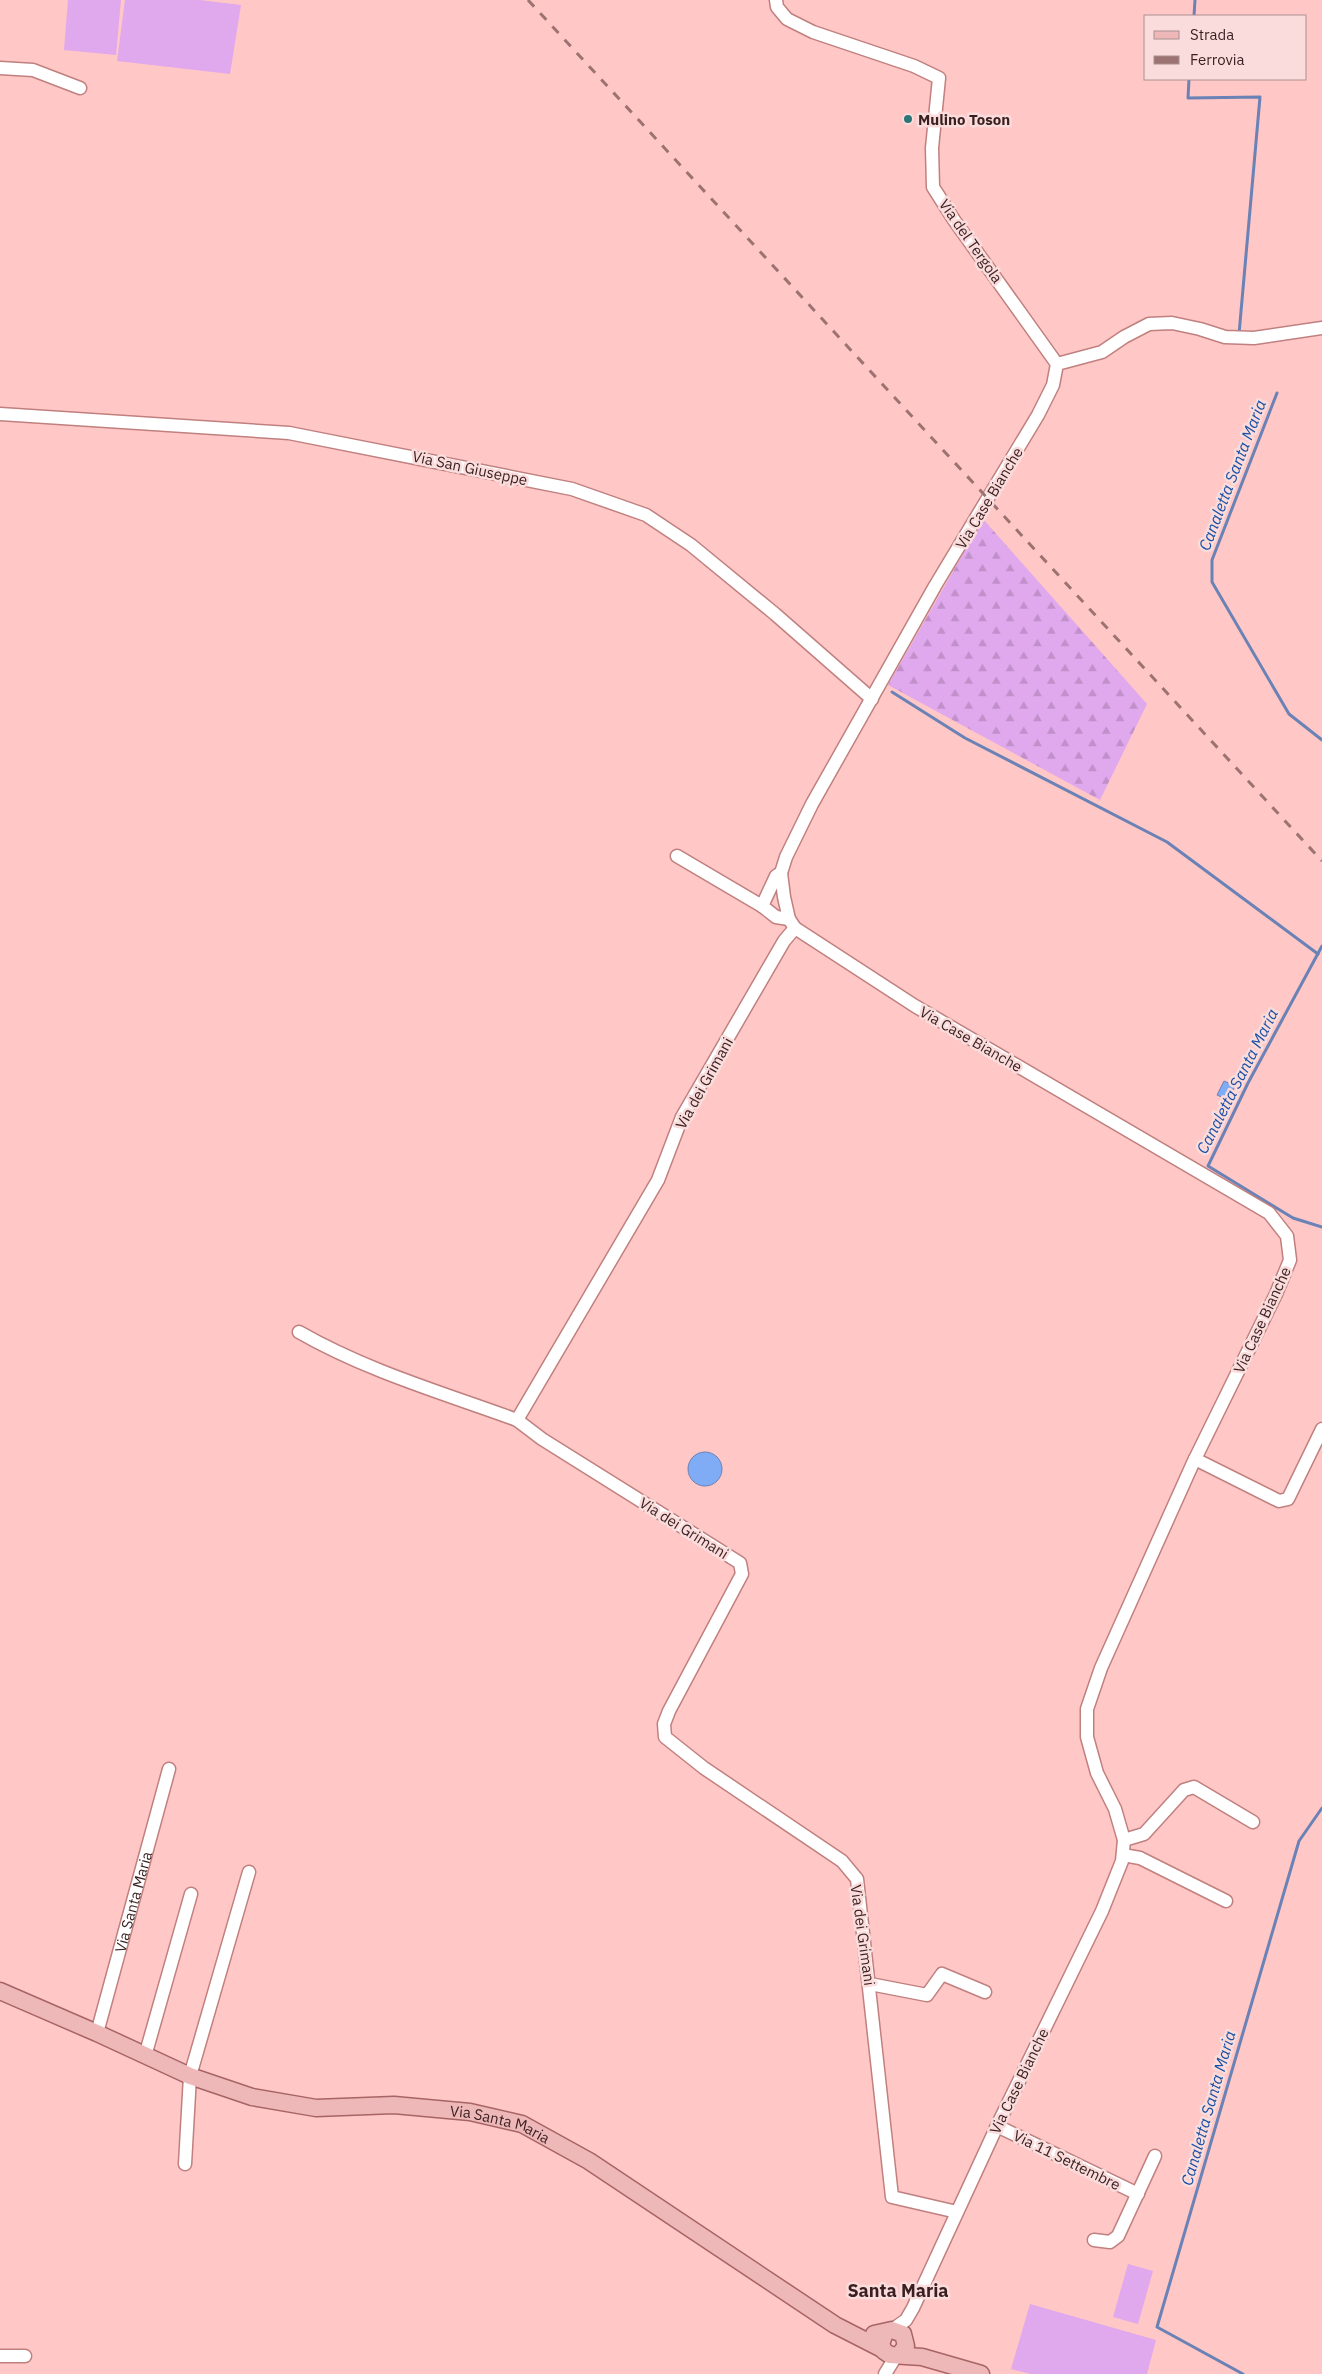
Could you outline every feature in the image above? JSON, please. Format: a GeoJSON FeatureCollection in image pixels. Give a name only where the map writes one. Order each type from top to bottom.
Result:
{"type":"FeatureCollection","features":[{"type":"Feature","properties":{"kind":"main road","name":"Via Santa Maria"},"geometry":{"type":"LineString","coordinates":[[0,1991],[97,2032],[190,2076],[252,2097],[316,2108],[394,2105],[470,2112],[522,2124],[589,2161],[792,2298],[835,2324],[860,2335],[894,2344],[922,2357],[981,2374]]}},
{"type":"Feature","properties":{"kind":"street","name":"Via del Tergola"},"geometry":{"type":"LineString","coordinates":[[776,0],[777,7],[787,19],[813,32],[914,66],[939,78],[932,148],[933,187],[954,220],[1058,364]]}},
{"type":"Feature","properties":{"kind":"street"},"geometry":{"type":"LineString","coordinates":[[0,68],[33,70],[80,88]]}},
{"type":"Feature","properties":{"kind":"street"},"geometry":{"type":"LineString","coordinates":[[1058,364],[1102,352],[1124,337],[1149,324],[1172,323],[1200,328],[1225,337],[1254,338],[1322,328]]}},
{"type":"Feature","properties":{"kind":"street","name":"Via Case Bianche"},"geometry":{"type":"LineString","coordinates":[[762,906],[776,876],[781,873],[786,857],[812,804],[935,586],[1038,415],[1053,385],[1058,364]]}},
{"type":"Feature","properties":{"kind":"street","name":"Via San Giuseppe"},"geometry":{"type":"LineString","coordinates":[[0,414],[289,433],[572,489],[646,514],[692,545],[872,698]]}},
{"type":"Feature","properties":{"kind":"street","name":"Via Case Bianche"},"geometry":{"type":"LineString","coordinates":[[676,856],[762,906],[776,917],[792,924],[915,1006],[1268,1213],[1287,1236],[1290,1260],[1272,1302],[1195,1459],[1101,1668],[1087,1709],[1088,1737],[1095,1764],[1115,1809],[1124,1840],[1123,1856],[1102,1911],[997,2126],[894,2344],[885,2372]]}},
{"type":"Feature","properties":{"kind":"street"},"geometry":{"type":"LineString","coordinates":[[781,873],[792,924]]}},
{"type":"Feature","properties":{"kind":"street","name":"Via dei Grimani"},"geometry":{"type":"LineString","coordinates":[[792,924],[682,1117],[658,1180],[517,1420],[542,1439],[740,1563],[742,1574],[669,1711],[664,1724],[665,1737],[704,1768],[842,1861],[857,1879],[892,2197],[957,2212]]}},
{"type":"Feature","properties":{"kind":"street"},"geometry":{"type":"LineString","coordinates":[[299,1332],[331,1350],[410,1383],[517,1420]]}},
{"type":"Feature","properties":{"kind":"street"},"geometry":{"type":"LineString","coordinates":[[1195,1459],[1279,1501],[1288,1499],[1322,1429]]}},
{"type":"Feature","properties":{"kind":"street","name":"Via Santa Maria"},"geometry":{"type":"LineString","coordinates":[[97,2032],[169,1769]]}},
{"type":"Feature","properties":{"kind":"street"},"geometry":{"type":"LineString","coordinates":[[1124,1840],[1144,1834],[1184,1790],[1194,1788],[1253,1822]]}},
{"type":"Feature","properties":{"kind":"street"},"geometry":{"type":"LineString","coordinates":[[1123,1856],[1140,1858],[1226,1901]]}},
{"type":"Feature","properties":{"kind":"street"},"geometry":{"type":"LineString","coordinates":[[184,2164],[190,2076],[249,1872]]}},
{"type":"Feature","properties":{"kind":"street"},"geometry":{"type":"LineString","coordinates":[[145,2056],[191,1894]]}},
{"type":"Feature","properties":{"kind":"street"},"geometry":{"type":"LineString","coordinates":[[870,1984],[927,1995],[942,1974],[985,1992]]}},
{"type":"Feature","properties":{"kind":"street","name":"Via 11 Settembre"},"geometry":{"type":"LineString","coordinates":[[997,2126],[1138,2194]]}},
{"type":"Feature","properties":{"kind":"street","name":"Via 11 Settembre"},"geometry":{"type":"LineString","coordinates":[[1094,2240],[1110,2242],[1118,2236],[1155,2156]]}},
{"type":"Feature","properties":{"kind":"street"},"geometry":{"type":"LineString","coordinates":[[0,2356],[25,2356]]}},
{"type":"Feature","properties":{"kind":"green space"},"geometry":{"type":"Polygon","coordinates":[[[68,0],[121,0],[116,55],[64,50],[68,0]]]}},
{"type":"Feature","properties":{"kind":"green space"},"geometry":{"type":"Polygon","coordinates":[[[125,0],[200,0],[241,5],[230,74],[117,61],[125,0]]]}},
{"type":"Feature","properties":{"kind":"green space"},"geometry":{"type":"Polygon","coordinates":[[[983,519],[1147,704],[1100,800],[888,685],[983,519]]]}},
{"type":"Feature","properties":{"kind":"green space"},"geometry":{"type":"Polygon","coordinates":[[[1128,2264],[1153,2271],[1138,2324],[1113,2317],[1128,2264]]]}},
{"type":"Feature","properties":{"kind":"green space"},"geometry":{"type":"Polygon","coordinates":[[[1030,2304],[1156,2340],[1147,2374],[1031,2374],[1011,2369],[1030,2304]]]}},
{"type":"Feature","properties":{"kind":"water"},"geometry":{"type":"Polygon","coordinates":[[[1224,1081],[1235,1086],[1228,1100],[1217,1095],[1224,1081]]]}},
{"type":"Feature","properties":{"kind":"water"},"geometry":{"type":"Polygon","coordinates":[[[705,1452],[712,1453],[717,1457],[721,1462],[721,1476],[717,1481],[712,1485],[705,1486],[698,1485],[693,1481],[689,1476],[688,1469],[689,1462],[693,1457],[698,1453],[705,1452]]]}},
{"type":"Feature","properties":{"kind":"waterway","name":"Canaletta Santa Maria"},"geometry":{"type":"LineString","coordinates":[[1194,15],[1195,0]]}},
{"type":"Feature","properties":{"kind":"waterway","name":"Canaletta Santa Maria"},"geometry":{"type":"LineString","coordinates":[[1189,80],[1188,98],[1260,97],[1239,334]]}},
{"type":"Feature","properties":{"kind":"waterway","name":"Canaletta Santa Maria"},"geometry":{"type":"LineString","coordinates":[[1277,393],[1212,560],[1212,582],[1289,714],[1322,740]]}},
{"type":"Feature","properties":{"kind":"waterway"},"geometry":{"type":"LineString","coordinates":[[892,692],[965,738],[1167,842],[1318,954]]}},
{"type":"Feature","properties":{"kind":"waterway","name":"Canaletta Santa Maria"},"geometry":{"type":"LineString","coordinates":[[1322,946],[1248,1083],[1208,1166],[1293,1218],[1322,1227]]}},
{"type":"Feature","properties":{"kind":"waterway","name":"Canaletta Santa Maria"},"geometry":{"type":"LineString","coordinates":[[1243,2374],[1157,2327],[1299,1841],[1322,1808]]}},
{"type":"Feature","properties":{"kind":"railway"},"geometry":{"type":"LineString","coordinates":[[528,0],[1322,861]]}},
{"type":"Feature","properties":{"kind":"place","name":"Mulino Toson"},"geometry":{"type":"Point","coordinates":[908,119]}},
{"type":"Feature","properties":{"kind":"district","name":"Santa Maria"},"geometry":{"type":"Point","coordinates":[898,2290]}}]}
